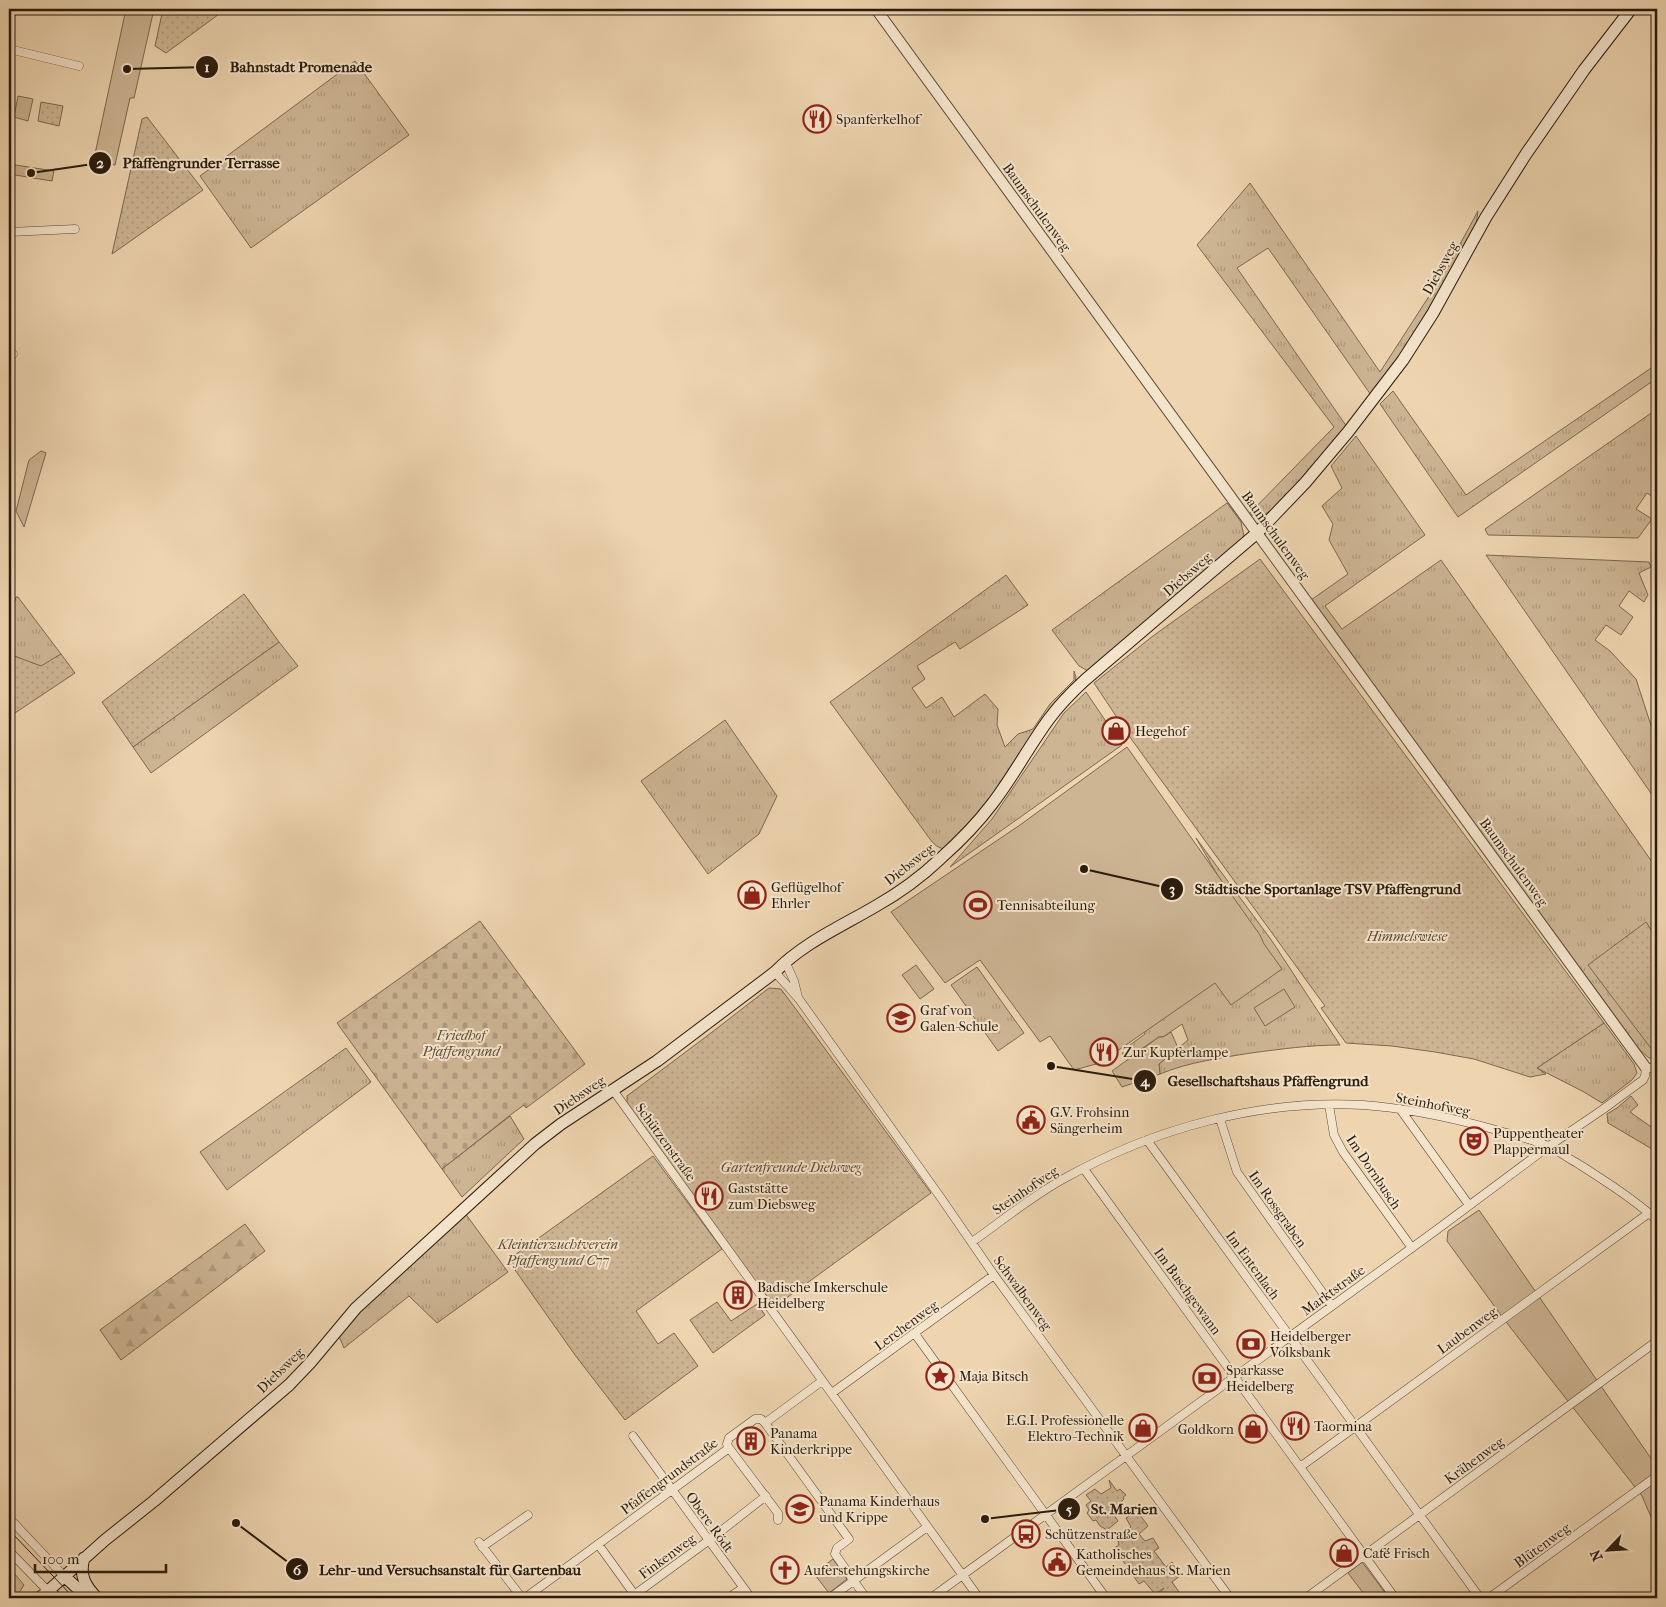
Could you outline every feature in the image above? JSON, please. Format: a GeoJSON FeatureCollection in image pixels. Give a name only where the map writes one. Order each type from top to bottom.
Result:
{"type":"FeatureCollection","features":[{"type":"Feature","properties":{"kind":"main road","name":"Diebsweg"},"geometry":{"type":"LineString","coordinates":[[52,1594],[64,1576],[84,1558],[154,1501],[288,1385],[310,1363],[356,1308],[535,1144],[561,1124],[657,1061],[777,974],[785,961],[817,940],[890,898],[940,860],[966,835],[994,802],[1050,717],[1065,700],[1085,680],[1257,532],[1305,483],[1348,432],[1403,360],[1486,217],[1526,154],[1584,70],[1631,9]]}},
{"type":"Feature","properties":{"kind":"main road"},"geometry":{"type":"LineString","coordinates":[[84,1558],[82,1565],[83,1579],[97,1598]]}},
{"type":"Feature","properties":{"kind":"main road"},"geometry":{"type":"LineString","coordinates":[[64,1576],[88,1598]]}},
{"type":"Feature","properties":{"kind":"street","name":"Baumschulenweg"},"geometry":{"type":"LineString","coordinates":[[876,9],[1646,1068]]}},
{"type":"Feature","properties":{"kind":"street"},"geometry":{"type":"LineString","coordinates":[[9,49],[78,66]]}},
{"type":"Feature","properties":{"kind":"street"},"geometry":{"type":"LineString","coordinates":[[9,232],[75,229]]}},
{"type":"Feature","properties":{"kind":"street","name":"Schwalbenweg"},"geometry":{"type":"LineString","coordinates":[[785,961],[794,982],[798,999]]}},
{"type":"Feature","properties":{"kind":"street","name":"Schwalbenweg"},"geometry":{"type":"LineString","coordinates":[[777,974],[798,999],[994,1275],[1230,1598]]}},
{"type":"Feature","properties":{"kind":"street"},"geometry":{"type":"LineString","coordinates":[[1646,1068],[1657,1070]]}},
{"type":"Feature","properties":{"kind":"street","name":"Marktstraße"},"geometry":{"type":"LineString","coordinates":[[931,1598],[1235,1378],[1549,1146],[1643,1080],[1646,1068]]}},
{"type":"Feature","properties":{"kind":"street","name":"Schützenstraße"},"geometry":{"type":"LineString","coordinates":[[613,1090],[979,1598]]}},
{"type":"Feature","properties":{"kind":"street","name":"Steinhofweg"},"geometry":{"type":"LineString","coordinates":[[972,1242],[1042,1191],[1068,1176],[1147,1140],[1220,1118],[1272,1109],[1329,1105],[1400,1109],[1453,1118],[1549,1146],[1604,1180],[1657,1220]]}},
{"type":"Feature","properties":{"kind":"street","name":"Im Dornbusch"},"geometry":{"type":"LineString","coordinates":[[1329,1105],[1334,1135],[1343,1152],[1412,1248]]}},
{"type":"Feature","properties":{"kind":"street"},"geometry":{"type":"LineString","coordinates":[[1400,1109],[1469,1205]]}},
{"type":"Feature","properties":{"kind":"street","name":"Im Rossgraben"},"geometry":{"type":"LineString","coordinates":[[1220,1118],[1237,1172],[1332,1306]]}},
{"type":"Feature","properties":{"kind":"street","name":"Im Entenlach"},"geometry":{"type":"LineString","coordinates":[[1147,1140],[1480,1598]]}},
{"type":"Feature","properties":{"kind":"street","name":"Im Buschgewann"},"geometry":{"type":"LineString","coordinates":[[1084,1169],[1395,1598]]}},
{"type":"Feature","properties":{"kind":"street","name":"Laubenweg"},"geometry":{"type":"LineString","coordinates":[[1300,1467],[1649,1213]]}},
{"type":"Feature","properties":{"kind":"street","name":"Lerchenweg"},"geometry":{"type":"LineString","coordinates":[[832,1393],[994,1275]]}},
{"type":"Feature","properties":{"kind":"street"},"geometry":{"type":"LineString","coordinates":[[915,1334],[1106,1598]]}},
{"type":"Feature","properties":{"kind":"street","name":"Krähenweg"},"geometry":{"type":"LineString","coordinates":[[1306,1598],[1365,1557],[1657,1341]]}},
{"type":"Feature","properties":{"kind":"street","name":"Pfaffengrundstraße"},"geometry":{"type":"LineString","coordinates":[[523,1598],[729,1448],[727,1444],[729,1438],[755,1418],[761,1419],[765,1423],[822,1381]]}},
{"type":"Feature","properties":{"kind":"street"},"geometry":{"type":"LineString","coordinates":[[765,1423],[849,1539],[837,1548],[835,1554],[866,1598]]}},
{"type":"Feature","properties":{"kind":"street","name":"Obere Rödt"},"geometry":{"type":"LineString","coordinates":[[632,1436],[751,1598]]}},
{"type":"Feature","properties":{"kind":"street"},"geometry":{"type":"LineString","coordinates":[[729,1448],[778,1513],[778,1520]]}},
{"type":"Feature","properties":{"kind":"street","name":"Blütenweg"},"geometry":{"type":"LineString","coordinates":[[1489,1598],[1657,1476]]}},
{"type":"Feature","properties":{"kind":"street","name":"Finkenweg"},"geometry":{"type":"LineString","coordinates":[[634,1597],[766,1496]]}},
{"type":"Feature","properties":{"kind":"street"},"geometry":{"type":"LineString","coordinates":[[523,1598],[481,1544],[528,1515]]}},
{"type":"Feature","properties":{"kind":"street"},"geometry":{"type":"LineString","coordinates":[[9,1518],[64,1576]]}},
{"type":"Feature","properties":{"kind":"street"},"geometry":{"type":"LineString","coordinates":[[830,1598],[927,1527]]}},
{"type":"Feature","properties":{"kind":"street"},"geometry":{"type":"LineString","coordinates":[[598,1544],[634,1597]]}},
{"type":"Feature","properties":{"kind":"street"},"geometry":{"type":"LineString","coordinates":[[9,1550],[52,1594],[38,1598]]}},
{"type":"Feature","properties":{"kind":"street"},"geometry":{"type":"LineString","coordinates":[[728,1598],[743,1588]]}},
{"type":"Feature","properties":{"kind":"green space"},"geometry":{"type":"Polygon","coordinates":[[[126,9],[154,9],[134,98],[130,98],[115,165],[103,163],[95,154],[126,9]]]}},
{"type":"Feature","properties":{"kind":"green space"},"geometry":{"type":"Polygon","coordinates":[[[163,9],[226,9],[166,53],[155,46],[163,9]]]}},
{"type":"Feature","properties":{"kind":"green space"},"geometry":{"type":"Polygon","coordinates":[[[355,61],[409,135],[251,248],[200,176],[355,61]]]}},
{"type":"Feature","properties":{"kind":"green space"},"geometry":{"type":"Polygon","coordinates":[[[18,96],[33,99],[28,121],[14,117],[18,96]]]}},
{"type":"Feature","properties":{"kind":"green space"},"geometry":{"type":"Polygon","coordinates":[[[41,102],[63,106],[59,126],[38,121],[41,102]]]}},
{"type":"Feature","properties":{"kind":"green space"},"geometry":{"type":"Polygon","coordinates":[[[147,117],[203,190],[112,254],[142,119],[147,117]]]}},
{"type":"Feature","properties":{"kind":"green space"},"geometry":{"type":"Polygon","coordinates":[[[9,164],[54,171],[52,181],[9,174],[9,164]]]}},
{"type":"Feature","properties":{"kind":"green space"},"geometry":{"type":"Polygon","coordinates":[[[1250,183],[1380,372],[1446,270],[1478,211],[1476,225],[1452,269],[1401,355],[1371,395],[1268,248],[1237,268],[1347,427],[1286,496],[1262,516],[1249,514],[1334,427],[1197,245],[1250,183]]]}},
{"type":"Feature","properties":{"kind":"green space"},"geometry":{"type":"Polygon","coordinates":[[[1657,364],[1657,378],[1458,517],[1380,404],[1393,391],[1466,495],[1657,364]]]}},
{"type":"Feature","properties":{"kind":"green space"},"geometry":{"type":"Polygon","coordinates":[[[1657,409],[1657,475],[1655,478],[1657,480],[1657,500],[1647,493],[1636,509],[1652,519],[1638,538],[1488,535],[1485,529],[1657,409]]]}},
{"type":"Feature","properties":{"kind":"green space"},"geometry":{"type":"Polygon","coordinates":[[[1356,436],[1425,535],[1325,606],[1342,629],[1441,560],[1657,869],[1657,939],[1646,923],[1657,1057],[1656,1055],[1653,1058],[1649,1058],[1640,1050],[1311,600],[1348,574],[1329,540],[1333,524],[1322,506],[1342,488],[1331,466],[1356,436]]]}},
{"type":"Feature","properties":{"kind":"green space"},"geometry":{"type":"Polygon","coordinates":[[[41,451],[46,453],[24,527],[16,511],[29,460],[41,451]]]}},
{"type":"Feature","properties":{"kind":"green space"},"geometry":{"type":"Polygon","coordinates":[[[1227,503],[1241,522],[1244,536],[1240,541],[1088,671],[1079,666],[1052,630],[1227,503]]]}},
{"type":"Feature","properties":{"kind":"green space"},"geometry":{"type":"Polygon","coordinates":[[[1486,555],[1649,562],[1651,567],[1639,573],[1648,595],[1644,602],[1629,591],[1619,606],[1633,617],[1621,635],[1606,625],[1595,640],[1610,651],[1636,679],[1657,744],[1657,802],[1486,555]]]}},
{"type":"Feature","properties":{"kind":"green space","name":"Himmelswiese"},"geometry":{"type":"Polygon","coordinates":[[[1260,559],[1604,1023],[1537,1068],[1546,1074],[1530,1077],[1474,1059],[1392,1046],[1346,1043],[1321,1008],[1325,1006],[1132,740],[1094,683],[1153,636],[1260,559]]]}},
{"type":"Feature","properties":{"kind":"green space"},"geometry":{"type":"Polygon","coordinates":[[[1006,575],[1028,605],[960,649],[955,642],[917,666],[925,679],[912,688],[926,708],[942,697],[954,717],[985,694],[998,709],[997,725],[1005,747],[1018,734],[1033,729],[1050,704],[1074,680],[1074,671],[1075,683],[1036,728],[985,805],[945,849],[937,846],[931,840],[830,702],[1006,575]]]}},
{"type":"Feature","properties":{"kind":"green space"},"geometry":{"type":"Polygon","coordinates":[[[244,594],[279,642],[133,747],[102,702],[244,594]]]}},
{"type":"Feature","properties":{"kind":"green space"},"geometry":{"type":"Polygon","coordinates":[[[16,597],[18,597],[61,654],[41,667],[9,654],[9,621],[16,597]]]}},
{"type":"Feature","properties":{"kind":"green space"},"geometry":{"type":"Polygon","coordinates":[[[279,642],[298,666],[151,773],[133,747],[279,642]]]}},
{"type":"Feature","properties":{"kind":"green space"},"geometry":{"type":"Polygon","coordinates":[[[9,654],[41,666],[61,654],[75,673],[9,717],[9,654]]]}},
{"type":"Feature","properties":{"kind":"green space"},"geometry":{"type":"Polygon","coordinates":[[[1086,692],[1122,745],[950,867],[992,819],[1064,713],[1086,692]]]}},
{"type":"Feature","properties":{"kind":"green space"},"geometry":{"type":"Polygon","coordinates":[[[725,720],[777,796],[759,834],[708,874],[641,781],[725,720]]]}},
{"type":"Feature","properties":{"kind":"green space"},"geometry":{"type":"Polygon","coordinates":[[[1127,747],[1282,969],[1231,1005],[1215,983],[1100,1063],[1074,1070],[1050,1036],[1040,1042],[980,960],[945,983],[891,912],[1020,825],[1127,747]]]}},
{"type":"Feature","properties":{"kind":"green space"},"geometry":{"type":"Polygon","coordinates":[[[1196,838],[1272,941],[1340,1045],[1251,1053],[1193,1063],[1160,1074],[1159,1064],[1188,1040],[1182,1024],[1128,1058],[1122,1054],[1126,1048],[1145,1034],[1138,1021],[1236,907],[1196,838]]]}},
{"type":"Feature","properties":{"kind":"green space","name":"Friedhof Pfaffengrund"},"geometry":{"type":"Polygon","coordinates":[[[480,921],[585,1064],[526,1108],[524,1105],[513,1113],[442,1169],[337,1023],[480,921]]]}},
{"type":"Feature","properties":{"kind":"green space"},"geometry":{"type":"Polygon","coordinates":[[[1646,922],[1657,939],[1656,1055],[1588,965],[1646,922]]]}},
{"type":"Feature","properties":{"kind":"green space"},"geometry":{"type":"Polygon","coordinates":[[[916,965],[934,989],[920,999],[902,975],[916,965]]]}},
{"type":"Feature","properties":{"kind":"green space"},"geometry":{"type":"Polygon","coordinates":[[[977,967],[1024,1033],[998,1051],[951,985],[977,967]]]}},
{"type":"Feature","properties":{"kind":"green space","name":"Gartenfreunde Diebsweg"},"geometry":{"type":"Polygon","coordinates":[[[769,988],[781,989],[931,1193],[774,1307],[627,1106],[627,1096],[769,988]]]}},
{"type":"Feature","properties":{"kind":"green space"},"geometry":{"type":"Polygon","coordinates":[[[1284,989],[1295,1007],[1265,1026],[1254,1008],[1284,989]]]}},
{"type":"Feature","properties":{"kind":"green space"},"geometry":{"type":"Polygon","coordinates":[[[1604,1023],[1634,1064],[1637,1073],[1632,1080],[1602,1103],[1537,1068],[1604,1023]]]}},
{"type":"Feature","properties":{"kind":"green space"},"geometry":{"type":"Polygon","coordinates":[[[1171,1032],[1178,1048],[1159,1064],[1160,1074],[1122,1087],[1112,1071],[1159,1037],[1163,1037],[1171,1032]]]}},
{"type":"Feature","properties":{"kind":"green space"},"geometry":{"type":"Polygon","coordinates":[[[346,1048],[371,1082],[227,1190],[200,1152],[346,1048]]]}},
{"type":"Feature","properties":{"kind":"green space"},"geometry":{"type":"Polygon","coordinates":[[[1631,1096],[1638,1105],[1630,1112],[1657,1131],[1657,1152],[1608,1123],[1607,1114],[1631,1096]]]}},
{"type":"Feature","properties":{"kind":"green space"},"geometry":{"type":"Polygon","coordinates":[[[510,1116],[524,1139],[462,1197],[442,1169],[510,1116]]]}},
{"type":"Feature","properties":{"kind":"green space","name":"Kleintierzuchtverein Pfaffengrund C77"},"geometry":{"type":"Polygon","coordinates":[[[653,1156],[722,1249],[636,1311],[658,1344],[674,1333],[698,1366],[625,1420],[575,1355],[508,1260],[653,1156]]]}},
{"type":"Feature","properties":{"kind":"green space"},"geometry":{"type":"Polygon","coordinates":[[[1479,1210],[1657,1467],[1657,1531],[1642,1496],[1503,1318],[1447,1241],[1448,1231],[1479,1210]]]}},
{"type":"Feature","properties":{"kind":"green space"},"geometry":{"type":"Polygon","coordinates":[[[465,1213],[508,1272],[437,1323],[409,1296],[344,1348],[339,1336],[341,1330],[465,1213]]]}},
{"type":"Feature","properties":{"kind":"green space"},"geometry":{"type":"Polygon","coordinates":[[[245,1224],[265,1251],[121,1360],[100,1330],[245,1224]]]}},
{"type":"Feature","properties":{"kind":"green space"},"geometry":{"type":"Polygon","coordinates":[[[717,1302],[731,1321],[757,1304],[765,1315],[713,1353],[690,1320],[717,1302]]]}},
{"type":"Feature","properties":{"kind":"green space"},"geometry":{"type":"Polygon","coordinates":[[[1109,1480],[1117,1491],[1120,1489],[1126,1495],[1110,1513],[1118,1521],[1107,1530],[1100,1526],[1096,1520],[1093,1521],[1087,1513],[1089,1510],[1086,1505],[1091,1501],[1086,1495],[1095,1489],[1101,1494],[1111,1488],[1109,1480]]]}},
{"type":"Feature","properties":{"kind":"green space"},"geometry":{"type":"Polygon","coordinates":[[[1137,1511],[1148,1526],[1139,1534],[1145,1541],[1153,1538],[1159,1548],[1154,1551],[1166,1567],[1172,1562],[1181,1575],[1172,1582],[1179,1592],[1175,1595],[1177,1598],[1156,1598],[1164,1588],[1155,1594],[1144,1581],[1139,1584],[1119,1555],[1112,1559],[1107,1553],[1119,1545],[1117,1536],[1131,1527],[1126,1518],[1137,1511]]]}},
{"type":"Feature","properties":{"kind":"green space"},"geometry":{"type":"Polygon","coordinates":[[[833,1559],[847,1579],[829,1593],[815,1575],[816,1572],[833,1559]]]}},
{"type":"Feature","properties":{"kind":"green space"},"geometry":{"type":"Polygon","coordinates":[[[1362,1562],[1389,1598],[1367,1598],[1348,1573],[1362,1562]]]}},
{"type":"Feature","properties":{"kind":"green space"},"geometry":{"type":"Polygon","coordinates":[[[9,1567],[24,1585],[16,1598],[9,1598],[9,1567]]]}},
{"type":"Feature","properties":{"kind":"tram line"},"geometry":{"type":"LineString","coordinates":[[9,1530],[74,1598]]}},
{"type":"Feature","properties":{"kind":"place","name":"Bahnstadt Promenade"},"geometry":{"type":"Point","coordinates":[127,69]}},
{"type":"Feature","properties":{"kind":"place","name":"Spanferkelhof"},"geometry":{"type":"Point","coordinates":[817,119]}},
{"type":"Feature","properties":{"kind":"place","name":"Pfaffengrunder Terrasse"},"geometry":{"type":"Point","coordinates":[31,173]}},
{"type":"Feature","properties":{"kind":"place","name":"Hegehof"},"geometry":{"type":"Point","coordinates":[1116,731]}},
{"type":"Feature","properties":{"kind":"place","name":"Städtische Sportanlage TSV Pfaffengrund"},"geometry":{"type":"Point","coordinates":[1084,869]}},
{"type":"Feature","properties":{"kind":"place","name":"Geflügelhof Ehrler"},"geometry":{"type":"Point","coordinates":[752,895]}},
{"type":"Feature","properties":{"kind":"place","name":"Tennisabteilung"},"geometry":{"type":"Point","coordinates":[978,905]}},
{"type":"Feature","properties":{"kind":"place","name":"Graf von Galen-Schule"},"geometry":{"type":"Point","coordinates":[901,1018]}},
{"type":"Feature","properties":{"kind":"place","name":"Zur Kupferlampe"},"geometry":{"type":"Point","coordinates":[1104,1052]}},
{"type":"Feature","properties":{"kind":"place","name":"Gesellschaftshaus Pfaffengrund"},"geometry":{"type":"Point","coordinates":[1051,1066]}},
{"type":"Feature","properties":{"kind":"place","name":"G.V. Frohsinn Sängerheim"},"geometry":{"type":"Point","coordinates":[1031,1120]}},
{"type":"Feature","properties":{"kind":"place","name":"Puppentheater Plappermaul"},"geometry":{"type":"Point","coordinates":[1474,1141]}},
{"type":"Feature","properties":{"kind":"place","name":"Gaststätte zum Diebsweg"},"geometry":{"type":"Point","coordinates":[709,1196]}},
{"type":"Feature","properties":{"kind":"place","name":"Badische Imkerschule Heidelberg"},"geometry":{"type":"Point","coordinates":[738,1295]}},
{"type":"Feature","properties":{"kind":"place","name":"Heidelberger Volksbank"},"geometry":{"type":"Point","coordinates":[1251,1344]}},
{"type":"Feature","properties":{"kind":"place","name":"Maja Bitsch"},"geometry":{"type":"Point","coordinates":[940,1376]}},
{"type":"Feature","properties":{"kind":"place","name":"Sparkasse Heidelberg"},"geometry":{"type":"Point","coordinates":[1207,1378]}},
{"type":"Feature","properties":{"kind":"place","name":"Taormina"},"geometry":{"type":"Point","coordinates":[1295,1426]}},
{"type":"Feature","properties":{"kind":"place","name":"E.G.I. Professionelle Elektro-Technik"},"geometry":{"type":"Point","coordinates":[1143,1428]}},
{"type":"Feature","properties":{"kind":"place","name":"Goldkorn"},"geometry":{"type":"Point","coordinates":[1253,1429]}},
{"type":"Feature","properties":{"kind":"place","name":"Panama Kinderkrippe"},"geometry":{"type":"Point","coordinates":[751,1441]}},
{"type":"Feature","properties":{"kind":"place","name":"Panama Kinderhaus und Krippe"},"geometry":{"type":"Point","coordinates":[800,1509]}},
{"type":"Feature","properties":{"kind":"place","name":"St. Marien"},"geometry":{"type":"Point","coordinates":[985,1519]}},
{"type":"Feature","properties":{"kind":"place","name":"Lehr- und Versuchsanstalt für Gartenbau"},"geometry":{"type":"Point","coordinates":[236,1523]}},
{"type":"Feature","properties":{"kind":"place","name":"Schützenstraße"},"geometry":{"type":"Point","coordinates":[1026,1534]}},
{"type":"Feature","properties":{"kind":"place","name":"Café Frisch"},"geometry":{"type":"Point","coordinates":[1344,1553]}},
{"type":"Feature","properties":{"kind":"place","name":"Katholisches Gemeindehaus St. Marien"},"geometry":{"type":"Point","coordinates":[1057,1562]}},
{"type":"Feature","properties":{"kind":"place","name":"Auferstehungskirche"},"geometry":{"type":"Point","coordinates":[785,1570]}}]}
